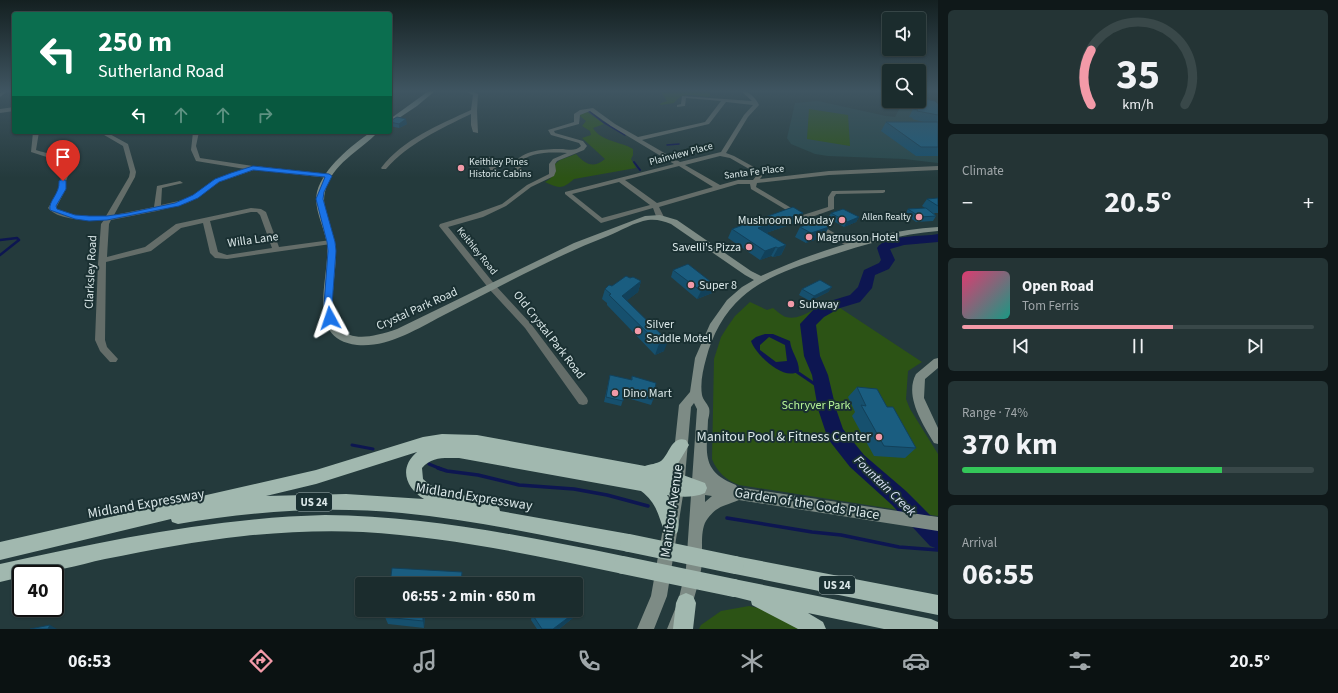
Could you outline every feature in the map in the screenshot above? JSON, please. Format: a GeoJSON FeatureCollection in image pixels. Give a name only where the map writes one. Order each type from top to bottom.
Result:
{"type":"FeatureCollection","features":[{"type":"Feature","properties":{"kind":"highway"},"geometry":{"type":"LineString","coordinates":[[7,550],[191,505],[293,483],[423,444],[442,441],[477,442],[631,472],[699,488]]}},
{"type":"Feature","properties":{"kind":"highway"},"geometry":{"type":"LineString","coordinates":[[631,472],[650,472],[667,466],[681,445]]}},
{"type":"Feature","properties":{"kind":"highway"},"geometry":{"type":"LineString","coordinates":[[570,533],[501,511],[441,499],[418,486],[413,478],[414,467],[424,455],[446,451],[459,451],[643,484],[678,484]]}},
{"type":"Feature","properties":{"kind":"highway"},"geometry":{"type":"LineString","coordinates":[[643,484],[651,489],[662,501],[671,527]]}},
{"type":"Feature","properties":{"kind":"highway","name":"Midland Expressway"},"geometry":{"type":"LineString","coordinates":[[7,550],[182,515],[245,506],[307,502],[369,503],[439,509],[482,516],[629,543],[938,605]]}},
{"type":"Feature","properties":{"kind":"highway","name":"US 24"},"geometry":{"type":"LineString","coordinates":[[0,573],[106,549],[272,524],[326,523],[419,528],[508,542],[931,629]]}},
{"type":"Feature","properties":{"kind":"highway"},"geometry":{"type":"LineString","coordinates":[[734,588],[790,613],[816,629]]}},
{"type":"Feature","properties":{"kind":"highway"},"geometry":{"type":"LineString","coordinates":[[682,629],[686,603]]}},
{"type":"Feature","properties":{"kind":"street"},"geometry":{"type":"LineString","coordinates":[[384,168],[389,161],[419,139],[458,119]]}},
{"type":"Feature","properties":{"kind":"street"},"geometry":{"type":"LineString","coordinates":[[474,119],[476,132]]}},
{"type":"Feature","properties":{"kind":"street"},"geometry":{"type":"LineString","coordinates":[[489,158],[492,171],[495,174],[503,176],[518,172],[519,169],[516,164],[517,160],[523,157],[554,150],[574,152],[582,149],[584,147],[583,144],[575,140],[556,135],[551,130],[577,123],[577,119]]}},
{"type":"Feature","properties":{"kind":"street"},"geometry":{"type":"LineString","coordinates":[[605,119],[718,187]]}},
{"type":"Feature","properties":{"kind":"street"},"geometry":{"type":"LineString","coordinates":[[639,139],[707,123],[710,119]]}},
{"type":"Feature","properties":{"kind":"street","name":"Plainview Place"},"geometry":{"type":"LineString","coordinates":[[600,220],[567,193],[721,154],[726,149],[744,119]]}},
{"type":"Feature","properties":{"kind":"street"},"geometry":{"type":"LineString","coordinates":[[36,134],[33,151],[62,160],[69,166],[63,181],[63,189],[53,206],[53,210],[81,218],[107,218],[157,209],[185,202],[217,181],[253,168]]}},
{"type":"Feature","properties":{"kind":"street","name":"Clarksley Road"},"geometry":{"type":"LineString","coordinates":[[106,134],[126,145],[133,172],[132,177],[107,218],[105,224],[100,340],[103,349],[113,359]]}},
{"type":"Feature","properties":{"kind":"street"},"geometry":{"type":"LineString","coordinates":[[195,134],[193,143],[195,156],[198,160],[253,168],[329,176]]}},
{"type":"Feature","properties":{"kind":"street","name":"Crystal Park Road"},"geometry":{"type":"LineString","coordinates":[[372,134],[357,146],[329,176],[321,192],[320,199],[331,242],[328,312],[334,327],[346,338],[369,342],[388,337],[493,288],[577,245],[658,212],[679,224],[748,273],[762,280]]}},
{"type":"Feature","properties":{"kind":"street","name":"Keithley Road"},"geometry":{"type":"LineString","coordinates":[[493,288],[443,226],[480,215],[504,205],[529,186],[552,176],[552,164],[555,160],[574,152]]}},
{"type":"Feature","properties":{"kind":"street"},"geometry":{"type":"LineString","coordinates":[[721,154],[732,157],[757,170],[760,175],[754,182],[753,188],[850,246]]}},
{"type":"Feature","properties":{"kind":"street","name":"Santa Fe Place"},"geometry":{"type":"LineString","coordinates":[[600,220],[658,212],[718,187],[738,182],[767,181],[818,174],[938,168]]}},
{"type":"Feature","properties":{"kind":"street"},"geometry":{"type":"LineString","coordinates":[[621,180],[658,212]]}},
{"type":"Feature","properties":{"kind":"street"},"geometry":{"type":"LineString","coordinates":[[157,209],[159,187],[180,183]]}},
{"type":"Feature","properties":{"kind":"street"},"geometry":{"type":"LineString","coordinates":[[802,218],[832,208],[830,197],[834,192],[883,191]]}},
{"type":"Feature","properties":{"kind":"street"},"geometry":{"type":"LineString","coordinates":[[103,260],[148,249],[178,226],[250,210],[259,210],[263,214],[276,249]]}},
{"type":"Feature","properties":{"kind":"street","name":"Willa Lane"},"geometry":{"type":"LineString","coordinates":[[206,220],[214,253],[218,256],[227,257],[331,242]]}},
{"type":"Feature","properties":{"kind":"street","name":"Manitou Avenue"},"geometry":{"type":"LineString","coordinates":[[675,629],[686,603],[694,568],[703,409],[696,393],[700,360],[710,331],[726,308],[744,290],[794,265],[888,235],[938,229]]}},
{"type":"Feature","properties":{"kind":"street","name":"Old Crystal Park Road"},"geometry":{"type":"LineString","coordinates":[[493,288],[528,326],[583,401]]}},
{"type":"Feature","properties":{"kind":"street"},"geometry":{"type":"LineString","coordinates":[[938,362],[920,377],[918,398],[927,420],[938,438]]}},
{"type":"Feature","properties":{"kind":"street","name":"Manitou Avenue"},"geometry":{"type":"LineString","coordinates":[[645,629],[659,596],[678,484],[685,405],[696,393]]}},
{"type":"Feature","properties":{"kind":"street"},"geometry":{"type":"LineString","coordinates":[[700,452],[704,469],[709,478],[723,487],[748,495]]}},
{"type":"Feature","properties":{"kind":"street","name":"Garden of the Gods Place"},"geometry":{"type":"LineString","coordinates":[[699,488],[938,524]]}},
{"type":"Feature","properties":{"kind":"street"},"geometry":{"type":"LineString","coordinates":[[697,524],[708,507],[716,500],[726,496],[748,495]]}},
{"type":"Feature","properties":{"kind":"shaded area"},"geometry":{"type":"Polygon","coordinates":[[[791,119],[938,119],[938,163],[904,159],[828,156],[815,154],[791,144],[787,138],[791,119]]]}},
{"type":"Feature","properties":{"kind":"shaded area"},"geometry":{"type":"Polygon","coordinates":[[[765,334],[773,334],[790,341],[798,363],[799,371],[786,373],[764,360],[751,341],[756,337],[765,334]],[[769,337],[760,345],[760,350],[776,362],[787,361],[785,345],[769,337]]]}},
{"type":"Feature","properties":{"kind":"green space"},"geometry":{"type":"Polygon","coordinates":[[[584,119],[597,119],[604,124],[593,128],[596,132],[606,139],[633,149],[631,159],[636,168],[574,179],[566,185],[560,187],[553,186],[545,182],[552,177],[555,164],[560,160],[576,154],[589,164],[597,164],[605,159],[582,138],[591,135],[590,131],[582,126],[586,121],[584,119]]]}},
{"type":"Feature","properties":{"kind":"green space"},"geometry":{"type":"Polygon","coordinates":[[[808,119],[848,119],[850,146],[807,139],[808,119]]]}},
{"type":"Feature","properties":{"kind":"green space","name":"Schryver Park"},"geometry":{"type":"Polygon","coordinates":[[[828,300],[922,362],[908,371],[906,399],[910,409],[938,454],[938,516],[739,485],[730,481],[716,468],[712,459],[714,359],[721,337],[728,326],[735,316],[750,302],[767,310],[773,308],[781,315],[792,318],[808,313],[828,300]]]}},
{"type":"Feature","properties":{"kind":"green space"},"geometry":{"type":"Polygon","coordinates":[[[749,606],[782,613],[813,629],[699,629],[701,625],[721,611],[749,606]]]}},
{"type":"Feature","properties":{"kind":"building"},"geometry":{"type":"Polygon","coordinates":[[[406,119],[399,124],[392,122],[392,120],[406,119]]]}},
{"type":"Feature","properties":{"kind":"building"},"geometry":{"type":"Polygon","coordinates":[[[886,122],[938,122],[938,147],[921,147],[886,122]]]}},
{"type":"Feature","properties":{"kind":"building"},"geometry":{"type":"Polygon","coordinates":[[[938,198],[938,206],[927,199],[938,198]]]}},
{"type":"Feature","properties":{"kind":"building"},"geometry":{"type":"Polygon","coordinates":[[[793,207],[803,213],[758,228],[786,245],[778,248],[776,247],[765,251],[732,229],[793,207]]]}},
{"type":"Feature","properties":{"kind":"building"},"geometry":{"type":"Polygon","coordinates":[[[926,208],[936,216],[920,217],[908,209],[926,208]]]}},
{"type":"Feature","properties":{"kind":"building"},"geometry":{"type":"Polygon","coordinates":[[[843,209],[859,217],[847,222],[831,213],[843,209]]]}},
{"type":"Feature","properties":{"kind":"building"},"geometry":{"type":"Polygon","coordinates":[[[818,221],[829,227],[811,233],[800,227],[818,221]]]}},
{"type":"Feature","properties":{"kind":"building"},"geometry":{"type":"Polygon","coordinates":[[[688,264],[715,285],[701,291],[673,270],[688,264]]]}},
{"type":"Feature","properties":{"kind":"building"},"geometry":{"type":"Polygon","coordinates":[[[626,276],[630,278],[633,277],[641,281],[622,296],[668,341],[659,344],[609,295],[611,294],[605,289],[609,285],[612,286],[626,276]]]}},
{"type":"Feature","properties":{"kind":"building"},"geometry":{"type":"Polygon","coordinates":[[[820,280],[832,287],[814,296],[802,289],[820,280]]]}},
{"type":"Feature","properties":{"kind":"building"},"geometry":{"type":"Polygon","coordinates":[[[610,375],[632,380],[632,376],[656,383],[653,400],[624,392],[623,401],[606,397],[610,375]]]}},
{"type":"Feature","properties":{"kind":"building"},"geometry":{"type":"Polygon","coordinates":[[[857,387],[877,389],[887,407],[893,407],[916,448],[884,446],[861,405],[866,406],[857,387]]]}},
{"type":"Feature","properties":{"kind":"building"},"geometry":{"type":"Polygon","coordinates":[[[392,568],[462,572],[462,577],[391,577],[392,568]]]}},
{"type":"Feature","properties":{"kind":"building"},"geometry":{"type":"Polygon","coordinates":[[[385,617],[423,617],[423,621],[385,617]]]}},
{"type":"Feature","properties":{"kind":"building"},"geometry":{"type":"Polygon","coordinates":[[[534,617],[569,617],[553,629],[542,629],[534,617]]]}},
{"type":"Feature","properties":{"kind":"building"},"geometry":{"type":"Polygon","coordinates":[[[50,625],[48,629],[30,629],[50,625]]]}},
{"type":"Feature","properties":{"kind":"waterway"},"geometry":{"type":"LineString","coordinates":[[600,119],[625,135]]}},
{"type":"Feature","properties":{"kind":"waterway"},"geometry":{"type":"LineString","coordinates":[[667,145],[679,144]]}},
{"type":"Feature","properties":{"kind":"waterway"},"geometry":{"type":"LineString","coordinates":[[634,162],[640,170]]}},
{"type":"Feature","properties":{"kind":"waterway"},"geometry":{"type":"LineString","coordinates":[[0,240],[17,238],[19,240],[0,255]]}},
{"type":"Feature","properties":{"kind":"waterway","name":"Fountain Creek"},"geometry":{"type":"LineString","coordinates":[[938,238],[897,242],[883,248],[888,260],[884,266],[869,273],[865,288],[855,299],[835,304],[819,313],[808,324],[812,356],[820,375],[827,409],[835,433],[857,461],[899,498],[938,538]]}},
{"type":"Feature","properties":{"kind":"waterway"},"geometry":{"type":"LineString","coordinates":[[797,372],[822,389]]}},
{"type":"Feature","properties":{"kind":"waterway"},"geometry":{"type":"LineString","coordinates":[[352,445],[373,449]]}},
{"type":"Feature","properties":{"kind":"waterway"},"geometry":{"type":"LineString","coordinates":[[429,464],[441,469]]}},
{"type":"Feature","properties":{"kind":"waterway"},"geometry":{"type":"LineString","coordinates":[[441,469],[478,475],[519,485],[574,489],[607,495],[648,506]]}},
{"type":"Feature","properties":{"kind":"waterway"},"geometry":{"type":"LineString","coordinates":[[727,518],[812,532],[841,535],[899,547],[938,550]]}},
{"type":"Feature","properties":{"kind":"place","name":"Keithley Pines Historic Cabins"},"geometry":{"type":"Point","coordinates":[461,168]}},
{"type":"Feature","properties":{"kind":"place","name":"Allen Realty"},"geometry":{"type":"Point","coordinates":[919,217]}},
{"type":"Feature","properties":{"kind":"place","name":"Mushroom Monday"},"geometry":{"type":"Point","coordinates":[842,220]}},
{"type":"Feature","properties":{"kind":"place","name":"Magnuson Hotel"},"geometry":{"type":"Point","coordinates":[809,237]}},
{"type":"Feature","properties":{"kind":"place","name":"Savelli's Pizza"},"geometry":{"type":"Point","coordinates":[749,247]}},
{"type":"Feature","properties":{"kind":"place","name":"Super 8"},"geometry":{"type":"Point","coordinates":[691,285]}},
{"type":"Feature","properties":{"kind":"place","name":"Subway"},"geometry":{"type":"Point","coordinates":[791,304]}},
{"type":"Feature","properties":{"kind":"place","name":"Silver Saddle Motel"},"geometry":{"type":"Point","coordinates":[638,331]}},
{"type":"Feature","properties":{"kind":"place","name":"Dino Mart"},"geometry":{"type":"Point","coordinates":[615,393]}},
{"type":"Feature","properties":{"kind":"place","name":"Manitou Pool & Fitness Center"},"geometry":{"type":"Point","coordinates":[879,437]}},
{"type":"Feature","properties":{"kind":"route"},"geometry":{"type":"LineString","coordinates":[[63,181],[63,189],[52,208],[53,210],[75,217],[89,219],[128,215],[185,202],[217,181],[253,168],[329,176],[321,192],[320,202],[332,251],[328,305],[330,318]]}}]}
